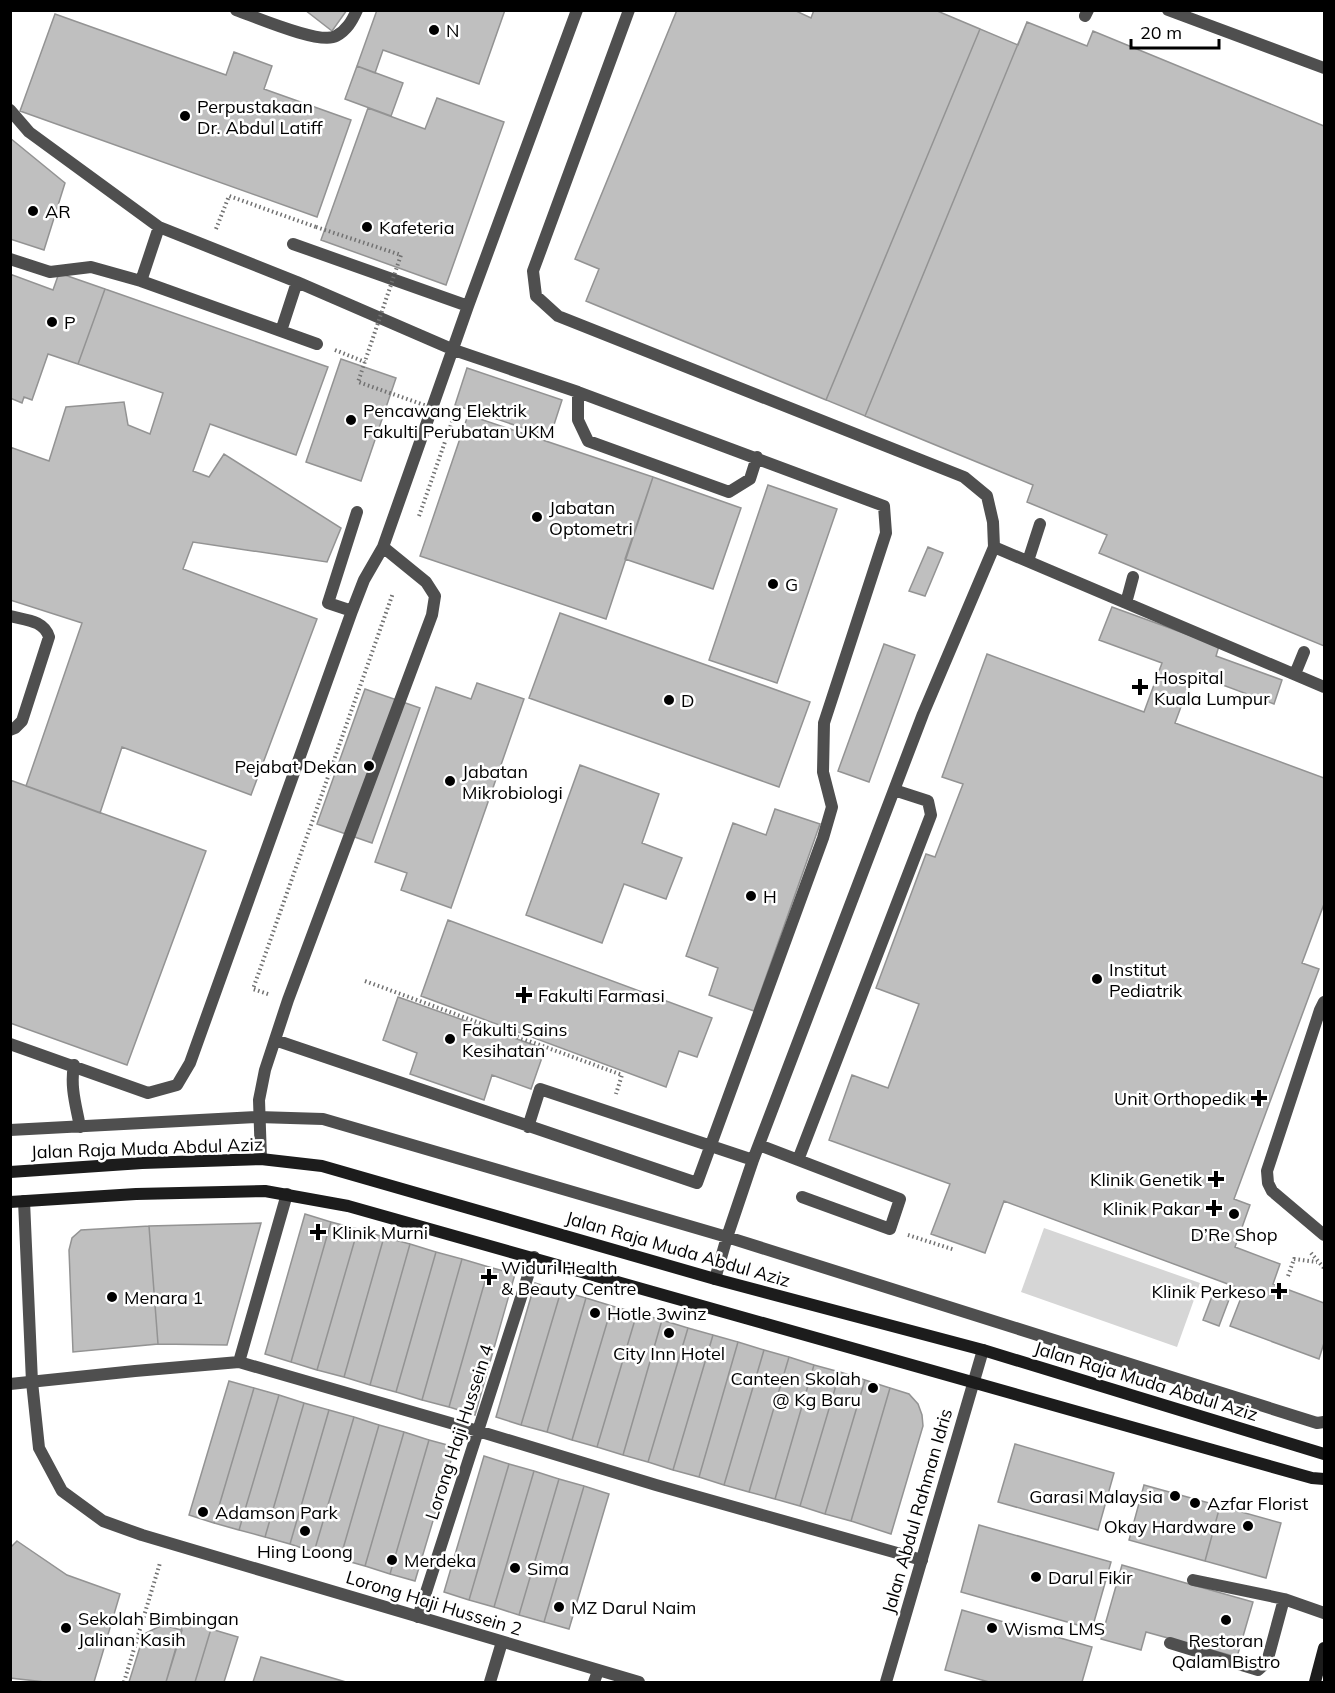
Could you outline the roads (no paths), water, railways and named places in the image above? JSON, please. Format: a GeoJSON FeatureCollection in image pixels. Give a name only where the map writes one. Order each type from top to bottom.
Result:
{"type":"FeatureCollection","features":[{"type":"Feature","properties":{"kind":"main road","name":"Jalan Raja Muda Abdul Aziz"},"geometry":{"type":"LineString","coordinates":[[10,1172],[142,1163],[261,1159],[322,1166],[715,1279],[983,1350],[1324,1454]]}},
{"type":"Feature","properties":{"kind":"main road"},"geometry":{"type":"LineString","coordinates":[[10,1202],[148,1194],[265,1191],[348,1206],[1312,1478],[1324,1479]]}},
{"type":"Feature","properties":{"kind":"main road"},"geometry":{"type":"LineString","coordinates":[[1315,1683],[1324,1648]]}},
{"type":"Feature","properties":{"kind":"street"},"geometry":{"type":"LineString","coordinates":[[236,10],[316,38],[335,37],[350,24],[357,10]]}},
{"type":"Feature","properties":{"kind":"street"},"geometry":{"type":"LineString","coordinates":[[10,1044],[148,1093],[177,1085],[190,1063],[352,610],[364,580],[383,547],[468,306],[577,10]]}},
{"type":"Feature","properties":{"kind":"street"},"geometry":{"type":"LineString","coordinates":[[628,10],[533,271],[536,296],[558,316],[964,477],[987,496],[993,522],[994,547],[923,714],[894,790],[753,1160],[715,1279]]}},
{"type":"Feature","properties":{"kind":"street"},"geometry":{"type":"LineString","coordinates":[[1168,10],[1324,68]]}},
{"type":"Feature","properties":{"kind":"street"},"geometry":{"type":"LineString","coordinates":[[10,110],[29,132],[159,227],[297,282],[453,350],[578,392],[757,457],[884,507],[886,533],[824,723],[823,771],[832,807],[815,860],[697,1183],[274,1040]]}},
{"type":"Feature","properties":{"kind":"street"},"geometry":{"type":"LineString","coordinates":[[141,281],[159,227]]}},
{"type":"Feature","properties":{"kind":"street"},"geometry":{"type":"LineString","coordinates":[[293,243],[468,306]]}},
{"type":"Feature","properties":{"kind":"street"},"geometry":{"type":"LineString","coordinates":[[10,259],[50,272],[91,267],[141,281],[317,344]]}},
{"type":"Feature","properties":{"kind":"street"},"geometry":{"type":"LineString","coordinates":[[281,331],[297,282]]}},
{"type":"Feature","properties":{"kind":"street"},"geometry":{"type":"LineString","coordinates":[[578,392],[578,420],[588,441],[729,492],[750,479],[757,457]]}},
{"type":"Feature","properties":{"kind":"street"},"geometry":{"type":"LineString","coordinates":[[352,610],[328,603],[357,512]]}},
{"type":"Feature","properties":{"kind":"street"},"geometry":{"type":"LineString","coordinates":[[1028,561],[1040,524]]}},
{"type":"Feature","properties":{"kind":"street"},"geometry":{"type":"LineString","coordinates":[[261,1159],[259,1100],[274,1040],[432,615],[435,596],[426,582],[383,547]]}},
{"type":"Feature","properties":{"kind":"street"},"geometry":{"type":"LineString","coordinates":[[994,547],[1324,687]]}},
{"type":"Feature","properties":{"kind":"street"},"geometry":{"type":"LineString","coordinates":[[1126,603],[1133,577]]}},
{"type":"Feature","properties":{"kind":"street"},"geometry":{"type":"LineString","coordinates":[[10,616],[40,624],[46,629],[49,637],[22,721],[10,730]]}},
{"type":"Feature","properties":{"kind":"street"},"geometry":{"type":"LineString","coordinates":[[1295,674],[1304,652]]}},
{"type":"Feature","properties":{"kind":"street"},"geometry":{"type":"LineString","coordinates":[[798,1160],[931,815],[928,801],[894,790]]}},
{"type":"Feature","properties":{"kind":"street"},"geometry":{"type":"LineString","coordinates":[[1324,1002],[1267,1171],[1268,1184],[1272,1191],[1324,1235]]}},
{"type":"Feature","properties":{"kind":"street"},"geometry":{"type":"LineString","coordinates":[[74,1065],[71,1081],[72,1092],[80,1127]]}},
{"type":"Feature","properties":{"kind":"street"},"geometry":{"type":"LineString","coordinates":[[528,1127],[540,1089],[753,1160]]}},
{"type":"Feature","properties":{"kind":"street"},"geometry":{"type":"LineString","coordinates":[[10,1130],[258,1117],[323,1119],[727,1237],[1317,1424],[1324,1422]]}},
{"type":"Feature","properties":{"kind":"street"},"geometry":{"type":"LineString","coordinates":[[759,1145],[900,1199],[891,1229],[802,1197]]}},
{"type":"Feature","properties":{"kind":"street"},"geometry":{"type":"LineString","coordinates":[[239,1362],[287,1194]]}},
{"type":"Feature","properties":{"kind":"street","name":"Lorong Haji Hussein 2"},"geometry":{"type":"LineString","coordinates":[[24,1201],[32,1382],[39,1448],[62,1491],[102,1521],[502,1642],[596,1677],[639,1683]]}},
{"type":"Feature","properties":{"kind":"street","name":"Lorong Haji Hussein 4"},"geometry":{"type":"LineString","coordinates":[[418,1617],[534,1257]]}},
{"type":"Feature","properties":{"kind":"street","name":"Jalan Abdul Rahman Idris"},"geometry":{"type":"LineString","coordinates":[[886,1683],[983,1350]]}},
{"type":"Feature","properties":{"kind":"street"},"geometry":{"type":"LineString","coordinates":[[10,1384],[239,1362],[656,1485],[922,1560]]}},
{"type":"Feature","properties":{"kind":"street"},"geometry":{"type":"LineString","coordinates":[[1193,1580],[1284,1599],[1324,1613]]}},
{"type":"Feature","properties":{"kind":"street"},"geometry":{"type":"LineString","coordinates":[[1170,1643],[1258,1670],[1267,1662],[1284,1599]]}},
{"type":"Feature","properties":{"kind":"street"},"geometry":{"type":"LineString","coordinates":[[490,1683],[502,1642]]}},
{"type":"Feature","properties":{"kind":"place","name":"N"},"geometry":{"type":"Point","coordinates":[434,30]}},
{"type":"Feature","properties":{"kind":"place","name":"Perpustakaan Dr. Abdul Latiff"},"geometry":{"type":"Point","coordinates":[185,116]}},
{"type":"Feature","properties":{"kind":"place","name":"AR"},"geometry":{"type":"Point","coordinates":[33,211]}},
{"type":"Feature","properties":{"kind":"place","name":"Kafeteria"},"geometry":{"type":"Point","coordinates":[367,227]}},
{"type":"Feature","properties":{"kind":"place","name":"P"},"geometry":{"type":"Point","coordinates":[52,322]}},
{"type":"Feature","properties":{"kind":"place","name":"Pencawang Elektrik Fakulti Perubatan UKM"},"geometry":{"type":"Point","coordinates":[351,420]}},
{"type":"Feature","properties":{"kind":"place","name":"Jabatan Optometri"},"geometry":{"type":"Point","coordinates":[537,517]}},
{"type":"Feature","properties":{"kind":"place","name":"G"},"geometry":{"type":"Point","coordinates":[773,584]}},
{"type":"Feature","properties":{"kind":"place","name":"Hospital Kuala Lumpur"},"geometry":{"type":"Point","coordinates":[1140,687]}},
{"type":"Feature","properties":{"kind":"place","name":"D"},"geometry":{"type":"Point","coordinates":[669,700]}},
{"type":"Feature","properties":{"kind":"place","name":"Pejabat Dekan"},"geometry":{"type":"Point","coordinates":[369,766]}},
{"type":"Feature","properties":{"kind":"place","name":"Jabatan Mikrobiologi"},"geometry":{"type":"Point","coordinates":[450,781]}},
{"type":"Feature","properties":{"kind":"place","name":"H"},"geometry":{"type":"Point","coordinates":[751,896]}},
{"type":"Feature","properties":{"kind":"place","name":"Institut Pediatrik"},"geometry":{"type":"Point","coordinates":[1097,979]}},
{"type":"Feature","properties":{"kind":"place","name":"Fakulti Farmasi"},"geometry":{"type":"Point","coordinates":[524,995]}},
{"type":"Feature","properties":{"kind":"place","name":"Fakulti Sains Kesihatan"},"geometry":{"type":"Point","coordinates":[450,1039]}},
{"type":"Feature","properties":{"kind":"place","name":"Unit Orthopedik"},"geometry":{"type":"Point","coordinates":[1259,1098]}},
{"type":"Feature","properties":{"kind":"place","name":"Klinik Genetik"},"geometry":{"type":"Point","coordinates":[1216,1179]}},
{"type":"Feature","properties":{"kind":"place","name":"Klinik Pakar"},"geometry":{"type":"Point","coordinates":[1214,1208]}},
{"type":"Feature","properties":{"kind":"place","name":"D’Re Shop"},"geometry":{"type":"Point","coordinates":[1234,1214]}},
{"type":"Feature","properties":{"kind":"place","name":"Klinik Murni"},"geometry":{"type":"Point","coordinates":[318,1232]}},
{"type":"Feature","properties":{"kind":"place","name":"Widuri Health & Beauty Centre"},"geometry":{"type":"Point","coordinates":[489,1277]}},
{"type":"Feature","properties":{"kind":"place","name":"Klinik Perkeso"},"geometry":{"type":"Point","coordinates":[1279,1291]}},
{"type":"Feature","properties":{"kind":"place","name":"Menara 1"},"geometry":{"type":"Point","coordinates":[112,1297]}},
{"type":"Feature","properties":{"kind":"place","name":"Hotle 3winz"},"geometry":{"type":"Point","coordinates":[595,1313]}},
{"type":"Feature","properties":{"kind":"place","name":"City Inn Hotel"},"geometry":{"type":"Point","coordinates":[669,1333]}},
{"type":"Feature","properties":{"kind":"place","name":"Canteen Skolah @ Kg Baru"},"geometry":{"type":"Point","coordinates":[873,1388]}},
{"type":"Feature","properties":{"kind":"place","name":"Garasi Malaysia"},"geometry":{"type":"Point","coordinates":[1175,1496]}},
{"type":"Feature","properties":{"kind":"place","name":"Azfar Florist"},"geometry":{"type":"Point","coordinates":[1195,1503]}},
{"type":"Feature","properties":{"kind":"place","name":"Adamson Park"},"geometry":{"type":"Point","coordinates":[203,1512]}},
{"type":"Feature","properties":{"kind":"place","name":"Okay Hardware"},"geometry":{"type":"Point","coordinates":[1248,1526]}},
{"type":"Feature","properties":{"kind":"place","name":"Hing Loong"},"geometry":{"type":"Point","coordinates":[305,1531]}},
{"type":"Feature","properties":{"kind":"place","name":"Merdeka"},"geometry":{"type":"Point","coordinates":[392,1560]}},
{"type":"Feature","properties":{"kind":"place","name":"Sima"},"geometry":{"type":"Point","coordinates":[515,1568]}},
{"type":"Feature","properties":{"kind":"place","name":"Darul Fikir"},"geometry":{"type":"Point","coordinates":[1036,1577]}},
{"type":"Feature","properties":{"kind":"place","name":"MZ Darul Naim"},"geometry":{"type":"Point","coordinates":[559,1607]}},
{"type":"Feature","properties":{"kind":"place","name":"Restoran Qalam Bistro"},"geometry":{"type":"Point","coordinates":[1226,1620]}},
{"type":"Feature","properties":{"kind":"place","name":"Sekolah Bimbingan Jalinan Kasih"},"geometry":{"type":"Point","coordinates":[66,1628]}},
{"type":"Feature","properties":{"kind":"place","name":"Wisma LMS"},"geometry":{"type":"Point","coordinates":[992,1628]}}]}
